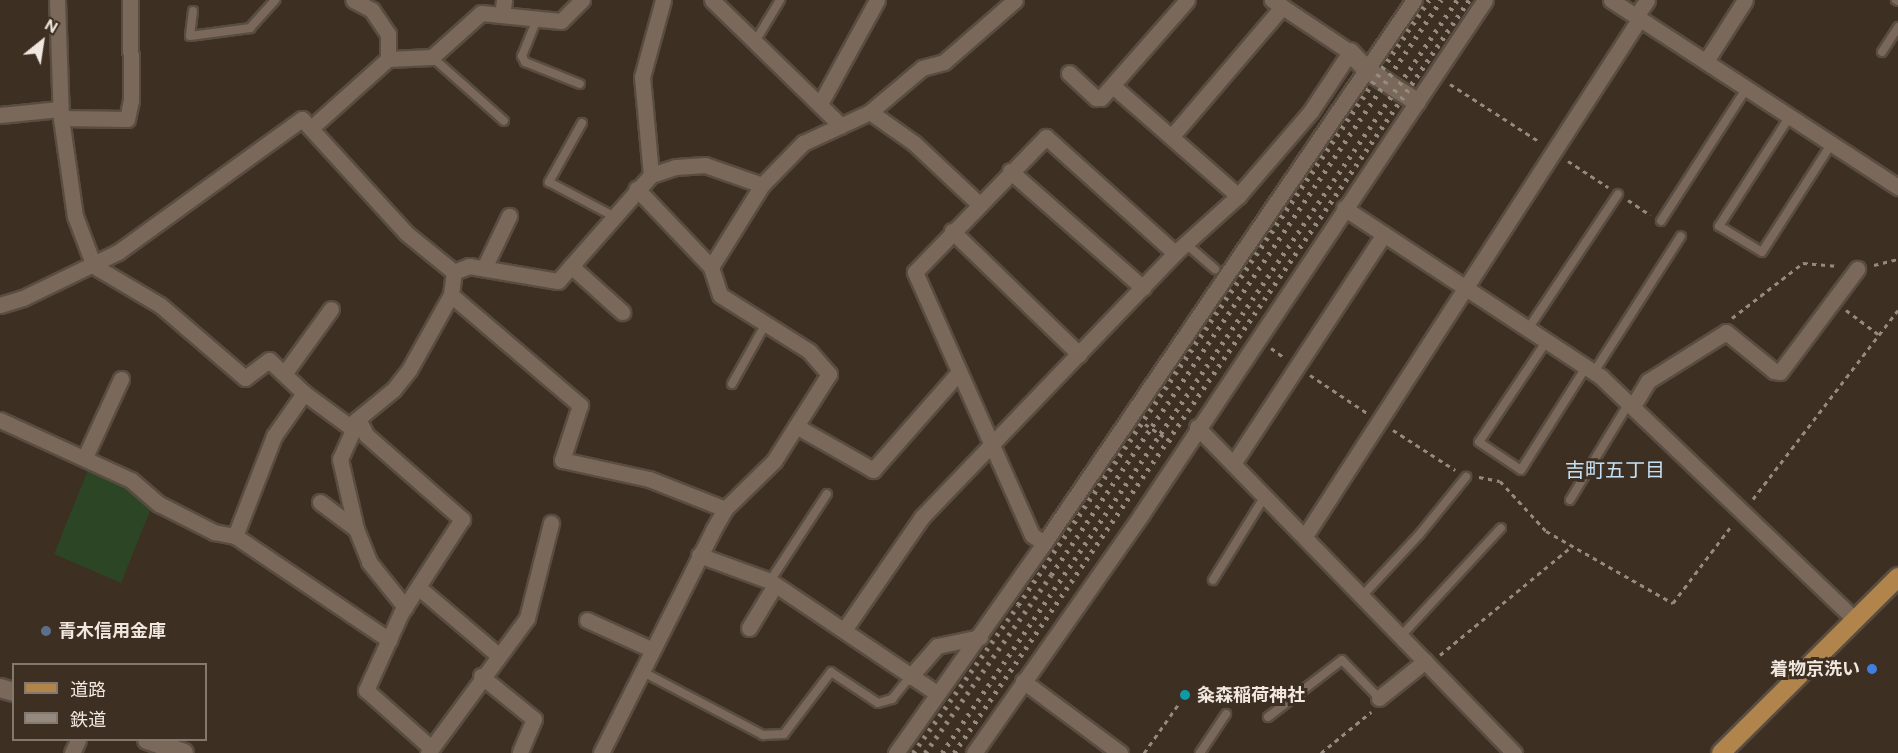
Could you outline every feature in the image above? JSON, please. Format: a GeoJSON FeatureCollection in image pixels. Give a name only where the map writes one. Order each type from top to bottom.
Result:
{"type":"FeatureCollection","features":[{"type":"Feature","properties":{"kind":"main road"},"geometry":{"type":"LineString","coordinates":[[1721,753],[1898,577]]}},
{"type":"Feature","properties":{"kind":"street"},"geometry":{"type":"LineString","coordinates":[[57,0],[60,113],[75,216],[94,266],[160,305],[245,378],[270,360],[304,393],[344,425],[358,419],[409,370],[451,295],[454,273]]}},
{"type":"Feature","properties":{"kind":"street"},"geometry":{"type":"LineString","coordinates":[[0,115],[60,113],[127,119],[131,100],[130,0]]}},
{"type":"Feature","properties":{"kind":"street"},"geometry":{"type":"LineString","coordinates":[[353,0],[372,10],[388,34],[388,59]]}},
{"type":"Feature","properties":{"kind":"street"},"geometry":{"type":"LineString","coordinates":[[311,128],[388,59],[432,57],[481,13],[503,8],[537,19],[561,21],[582,0]]}},
{"type":"Feature","properties":{"kind":"street"},"geometry":{"type":"LineString","coordinates":[[651,175],[642,76],[663,0]]}},
{"type":"Feature","properties":{"kind":"street"},"geometry":{"type":"LineString","coordinates":[[712,0],[821,102],[842,126]]}},
{"type":"Feature","properties":{"kind":"street"},"geometry":{"type":"LineString","coordinates":[[821,102],[877,0]]}},
{"type":"Feature","properties":{"kind":"street"},"geometry":{"type":"LineString","coordinates":[[711,267],[762,186],[803,143],[870,112],[922,68],[944,62],[1016,0]]}},
{"type":"Feature","properties":{"kind":"street"},"geometry":{"type":"LineString","coordinates":[[1069,73],[1096,98],[1101,98],[1187,0]]}},
{"type":"Feature","properties":{"kind":"street"},"geometry":{"type":"LineString","coordinates":[[896,753],[980,637],[1414,0]]}},
{"type":"Feature","properties":{"kind":"street"},"geometry":{"type":"LineString","coordinates":[[974,753],[1485,0]]}},
{"type":"Feature","properties":{"kind":"street"},"geometry":{"type":"LineString","coordinates":[[1611,0],[1706,61],[1746,90],[1897,184]]}},
{"type":"Feature","properties":{"kind":"street"},"geometry":{"type":"LineString","coordinates":[[1305,536],[1466,289],[1647,0]]}},
{"type":"Feature","properties":{"kind":"street"},"geometry":{"type":"LineString","coordinates":[[1706,61],[1745,0]]}},
{"type":"Feature","properties":{"kind":"street"},"geometry":{"type":"LineString","coordinates":[[1172,136],[1277,3],[1350,52],[1367,70],[1417,102]]}},
{"type":"Feature","properties":{"kind":"street"},"geometry":{"type":"LineString","coordinates":[[844,630],[922,517],[1180,248],[1238,196],[1311,111],[1350,52]]}},
{"type":"Feature","properties":{"kind":"street"},"geometry":{"type":"LineString","coordinates":[[1113,86],[1238,196]]}},
{"type":"Feature","properties":{"kind":"street"},"geometry":{"type":"LineString","coordinates":[[870,112],[914,143],[978,203]]}},
{"type":"Feature","properties":{"kind":"street"},"geometry":{"type":"LineString","coordinates":[[0,305],[94,266],[302,119],[406,233],[454,273]]}},
{"type":"Feature","properties":{"kind":"street"},"geometry":{"type":"LineString","coordinates":[[1044,543],[1032,535],[915,272],[978,203],[1046,137],[1180,248]]}},
{"type":"Feature","properties":{"kind":"street"},"geometry":{"type":"LineString","coordinates":[[454,273],[469,266],[558,281],[651,175],[676,166],[705,165],[762,186]]}},
{"type":"Feature","properties":{"kind":"street"},"geometry":{"type":"LineString","coordinates":[[1010,171],[1143,288]]}},
{"type":"Feature","properties":{"kind":"street"},"geometry":{"type":"LineString","coordinates":[[601,753],[699,555],[725,509],[774,461],[829,374],[809,351],[720,296],[711,267],[637,189]]}},
{"type":"Feature","properties":{"kind":"street"},"geometry":{"type":"LineString","coordinates":[[1344,208],[1590,369],[1632,404],[1855,620]]}},
{"type":"Feature","properties":{"kind":"street"},"geometry":{"type":"LineString","coordinates":[[484,268],[509,216]]}},
{"type":"Feature","properties":{"kind":"street"},"geometry":{"type":"LineString","coordinates":[[952,231],[1079,354]]}},
{"type":"Feature","properties":{"kind":"street"},"geometry":{"type":"LineString","coordinates":[[1233,464],[1384,234]]}},
{"type":"Feature","properties":{"kind":"street"},"geometry":{"type":"LineString","coordinates":[[571,266],[622,312]]}},
{"type":"Feature","properties":{"kind":"street"},"geometry":{"type":"LineString","coordinates":[[1632,404],[1648,381],[1726,332],[1774,371],[1780,372],[1857,269]]}},
{"type":"Feature","properties":{"kind":"street"},"geometry":{"type":"LineString","coordinates":[[451,295],[580,405],[562,460],[649,479],[725,509]]}},
{"type":"Feature","properties":{"kind":"street"},"geometry":{"type":"LineString","coordinates":[[284,374],[331,309]]}},
{"type":"Feature","properties":{"kind":"street"},"geometry":{"type":"LineString","coordinates":[[796,426],[873,471],[959,372]]}},
{"type":"Feature","properties":{"kind":"street"},"geometry":{"type":"LineString","coordinates":[[85,457],[121,379]]}},
{"type":"Feature","properties":{"kind":"street"},"geometry":{"type":"LineString","coordinates":[[235,536],[274,436],[304,393]]}},
{"type":"Feature","properties":{"kind":"street"},"geometry":{"type":"LineString","coordinates":[[358,419],[340,459],[356,529],[369,562],[405,607]]}},
{"type":"Feature","properties":{"kind":"street"},"geometry":{"type":"LineString","coordinates":[[358,419],[366,435],[418,484],[462,519],[405,607],[366,690],[430,751],[482,676],[527,618],[551,523]]}},
{"type":"Feature","properties":{"kind":"street"},"geometry":{"type":"LineString","coordinates":[[0,420],[131,480],[159,504],[214,532],[235,536],[389,640]]}},
{"type":"Feature","properties":{"kind":"street"},"geometry":{"type":"LineString","coordinates":[[1197,427],[1363,595],[1514,753]]}},
{"type":"Feature","properties":{"kind":"street"},"geometry":{"type":"LineString","coordinates":[[320,502],[356,529]]}},
{"type":"Feature","properties":{"kind":"street"},"geometry":{"type":"LineString","coordinates":[[699,555],[773,583],[938,694]]}},
{"type":"Feature","properties":{"kind":"street"},"geometry":{"type":"LineString","coordinates":[[749,628],[773,583]]}},
{"type":"Feature","properties":{"kind":"street"},"geometry":{"type":"LineString","coordinates":[[418,587],[498,655]]}},
{"type":"Feature","properties":{"kind":"street"},"geometry":{"type":"LineString","coordinates":[[587,620],[653,650]]}},
{"type":"Feature","properties":{"kind":"street"},"geometry":{"type":"LineString","coordinates":[[910,677],[937,646],[980,637]]}},
{"type":"Feature","properties":{"kind":"street"},"geometry":{"type":"LineString","coordinates":[[1379,698],[1427,663]]}},
{"type":"Feature","properties":{"kind":"street"},"geometry":{"type":"LineString","coordinates":[[482,676],[534,719],[520,752]]}},
{"type":"Feature","properties":{"kind":"street"},"geometry":{"type":"LineString","coordinates":[[1023,681],[1120,753]]}},
{"type":"Feature","properties":{"kind":"street"},"geometry":{"type":"LineString","coordinates":[[150,741],[184,753]]}},
{"type":"Feature","properties":{"kind":"lane"},"geometry":{"type":"LineString","coordinates":[[194,11],[190,36],[250,28],[275,0]]}},
{"type":"Feature","properties":{"kind":"lane"},"geometry":{"type":"LineString","coordinates":[[756,40],[780,0]]}},
{"type":"Feature","properties":{"kind":"lane"},"geometry":{"type":"LineString","coordinates":[[537,19],[522,56],[525,62],[580,84]]}},
{"type":"Feature","properties":{"kind":"lane"},"geometry":{"type":"LineString","coordinates":[[1882,52],[1898,27]]}},
{"type":"Feature","properties":{"kind":"lane"},"geometry":{"type":"LineString","coordinates":[[432,57],[504,120]]}},
{"type":"Feature","properties":{"kind":"lane"},"geometry":{"type":"LineString","coordinates":[[1661,221],[1746,90]]}},
{"type":"Feature","properties":{"kind":"lane"},"geometry":{"type":"LineString","coordinates":[[1790,116],[1719,226],[1762,252],[1832,143]]}},
{"type":"Feature","properties":{"kind":"lane"},"geometry":{"type":"LineString","coordinates":[[582,123],[549,182],[613,216]]}},
{"type":"Feature","properties":{"kind":"lane"},"geometry":{"type":"LineString","coordinates":[[1528,329],[1618,194]]}},
{"type":"Feature","properties":{"kind":"lane"},"geometry":{"type":"LineString","coordinates":[[1546,342],[1479,442],[1521,470],[1681,236]]}},
{"type":"Feature","properties":{"kind":"lane"},"geometry":{"type":"LineString","coordinates":[[1180,248],[1215,269]]}},
{"type":"Feature","properties":{"kind":"lane"},"geometry":{"type":"LineString","coordinates":[[732,384],[765,325]]}},
{"type":"Feature","properties":{"kind":"lane"},"geometry":{"type":"LineString","coordinates":[[1570,500],[1632,404]]}},
{"type":"Feature","properties":{"kind":"lane"},"geometry":{"type":"LineString","coordinates":[[1363,595],[1419,536],[1466,477]]}},
{"type":"Feature","properties":{"kind":"lane"},"geometry":{"type":"LineString","coordinates":[[773,583],[827,494]]}},
{"type":"Feature","properties":{"kind":"lane"},"geometry":{"type":"LineString","coordinates":[[1213,580],[1265,496]]}},
{"type":"Feature","properties":{"kind":"lane"},"geometry":{"type":"LineString","coordinates":[[1401,636],[1501,528]]}},
{"type":"Feature","properties":{"kind":"lane"},"geometry":{"type":"LineString","coordinates":[[1268,717],[1342,660],[1379,698]]}},
{"type":"Feature","properties":{"kind":"lane"},"geometry":{"type":"LineString","coordinates":[[643,672],[764,735],[784,734],[831,672],[878,703],[892,699],[910,677]]}},
{"type":"Feature","properties":{"kind":"lane"},"geometry":{"type":"LineString","coordinates":[[1200,753],[1226,714]]}},
{"type":"Feature","properties":{"kind":"path"},"geometry":{"type":"LineString","coordinates":[[1729,320],[1803,262],[1857,269],[1898,259]]}},
{"type":"Feature","properties":{"kind":"path"},"geometry":{"type":"LineString","coordinates":[[1833,300],[1878,333]]}},
{"type":"Feature","properties":{"kind":"path"},"geometry":{"type":"LineString","coordinates":[[1137,419],[1177,444]]}},
{"type":"Feature","properties":{"kind":"path"},"geometry":{"type":"LineString","coordinates":[[1427,663],[1571,547]]}},
{"type":"Feature","properties":{"kind":"path"},"geometry":{"type":"LineString","coordinates":[[1321,753],[1378,706],[1379,698]]}},
{"type":"Feature","properties":{"kind":"path"},"geometry":{"type":"LineString","coordinates":[[1144,753],[1180,702]]}},
{"type":"Feature","properties":{"kind":"green space"},"geometry":{"type":"Polygon","coordinates":[[[90,465],[122,480],[152,506],[121,583],[54,554],[90,465]]]}},
{"type":"Feature","properties":{"kind":"railway"},"geometry":{"type":"LineString","coordinates":[[913,753],[1018,605],[1429,0]]}},
{"type":"Feature","properties":{"kind":"railway"},"geometry":{"type":"LineString","coordinates":[[925,753],[1051,575],[1441,0]]}},
{"type":"Feature","properties":{"kind":"railway"},"geometry":{"type":"LineString","coordinates":[[942,753],[1457,0]]}},
{"type":"Feature","properties":{"kind":"railway"},"geometry":{"type":"LineString","coordinates":[[954,753],[1469,0]]}},
{"type":"Feature","properties":{"kind":"place","name":"青木信用金庫"},"geometry":{"type":"Point","coordinates":[46,631]}},
{"type":"Feature","properties":{"kind":"place","name":"着物京洗い"},"geometry":{"type":"Point","coordinates":[1872,669]}},
{"type":"Feature","properties":{"kind":"place","name":"粂森稲荷神社"},"geometry":{"type":"Point","coordinates":[1185,695]}},
{"type":"Feature","properties":{"kind":"district","name":"吉町五丁目"},"geometry":{"type":"Point","coordinates":[1615,470]}}]}
